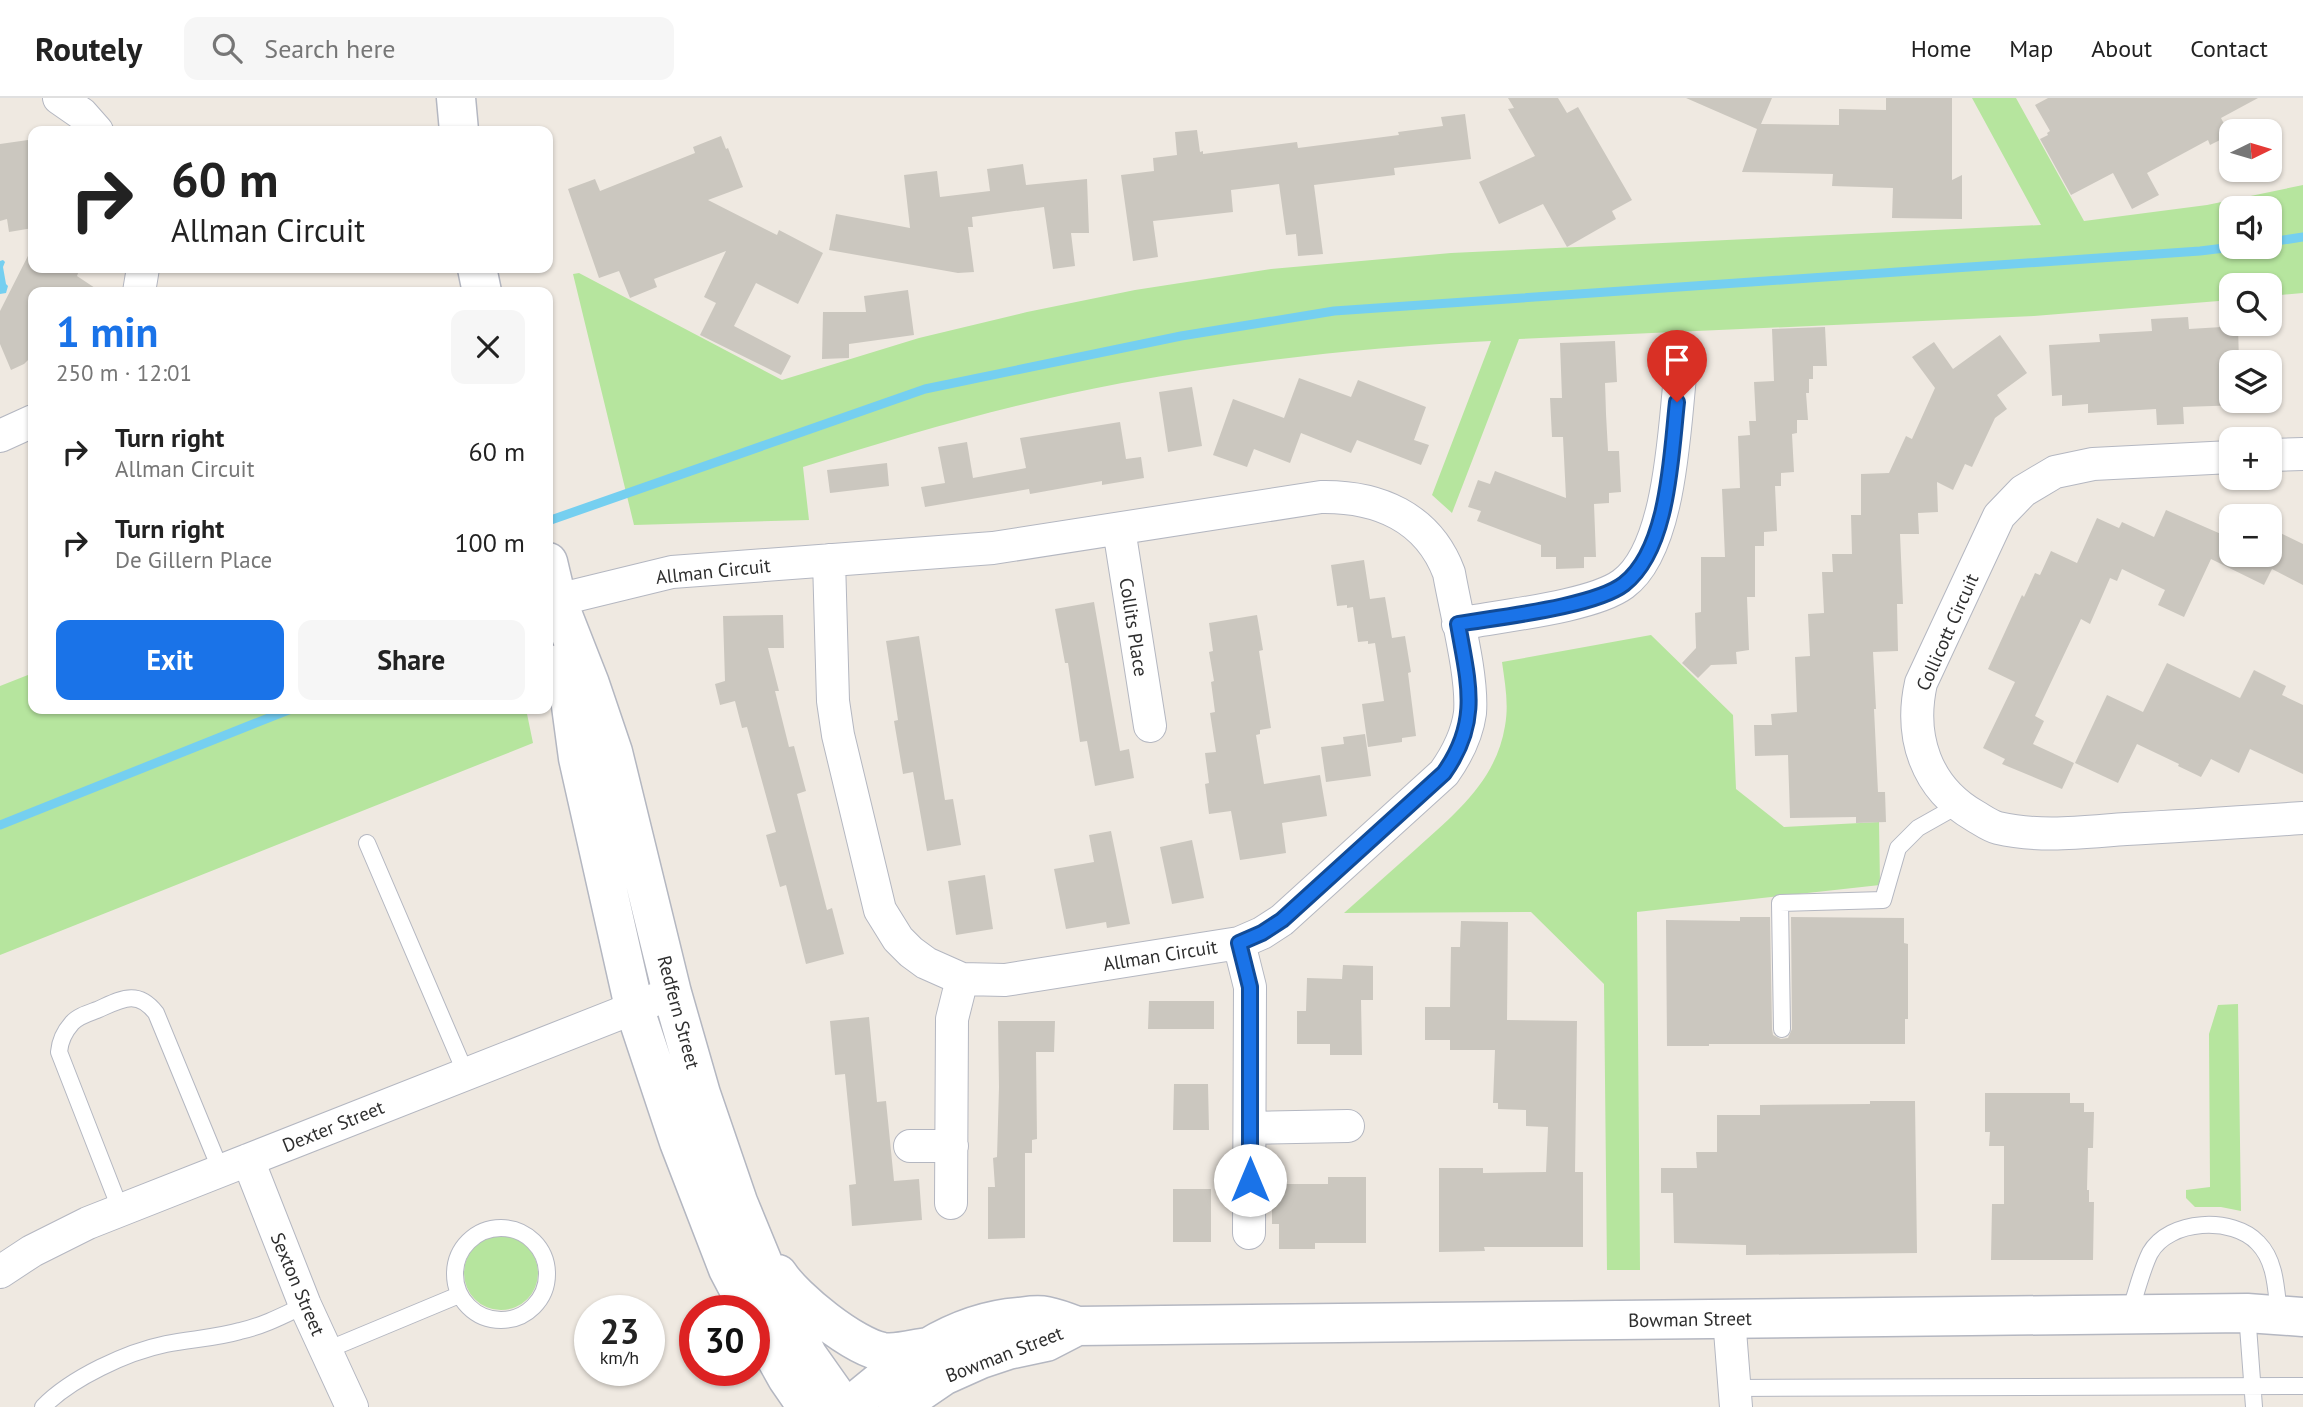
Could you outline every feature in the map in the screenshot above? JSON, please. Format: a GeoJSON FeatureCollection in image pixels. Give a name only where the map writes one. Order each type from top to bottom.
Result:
{"type":"FeatureCollection","features":[{"type":"Feature","properties":{"kind":"main road"},"geometry":{"type":"LineString","coordinates":[[456,98],[459,126]]}},
{"type":"Feature","properties":{"kind":"main road","name":"Redfern Street"},"geometry":{"type":"LineString","coordinates":[[553,583],[578,758],[634,1007],[679,1142],[728,1269],[742,1295]]}},
{"type":"Feature","properties":{"kind":"main road","name":"Redfern Street"},"geometry":{"type":"LineString","coordinates":[[557,600],[613,752],[672,993],[701,1094],[738,1202],[773,1287],[808,1356],[846,1407]]}},
{"type":"Feature","properties":{"kind":"main road"},"geometry":{"type":"LineString","coordinates":[[738,1202],[780,1278],[811,1307],[858,1344],[884,1352],[932,1377]]}},
{"type":"Feature","properties":{"kind":"main road","name":"Bowman Street"},"geometry":{"type":"LineString","coordinates":[[898,1407],[932,1377],[999,1353],[1046,1342],[1077,1326],[2129,1314],[2276,1315]]}},
{"type":"Feature","properties":{"kind":"main road"},"geometry":{"type":"LineString","coordinates":[[770,1348],[807,1407]]}},
{"type":"Feature","properties":{"kind":"main road","name":"Bowman Street"},"geometry":{"type":"LineString","coordinates":[[846,1407],[896,1368],[932,1377]]}},
{"type":"Feature","properties":{"kind":"street"},"geometry":{"type":"LineString","coordinates":[[59,98],[82,114],[93,126]]}},
{"type":"Feature","properties":{"kind":"street"},"geometry":{"type":"LineString","coordinates":[[1458,624],[1588,600],[1624,584],[1647,555],[1665,503],[1681,377]]}},
{"type":"Feature","properties":{"kind":"street"},"geometry":{"type":"LineString","coordinates":[[0,436],[28,423]]}},
{"type":"Feature","properties":{"kind":"street"},"geometry":{"type":"LineString","coordinates":[[2282,455],[2303,454]]}},
{"type":"Feature","properties":{"kind":"street","name":"Collicott Circuit"},"geometry":{"type":"LineString","coordinates":[[2219,458],[2092,464],[2055,472],[2023,491],[1999,516],[1921,683],[1917,702],[1918,740],[1923,758],[1943,791],[1957,806],[1996,828],[2042,834],[2303,818]]}},
{"type":"Feature","properties":{"kind":"street","name":"Allman Circuit"},"geometry":{"type":"LineString","coordinates":[[557,600],[672,572],[829,560],[993,548],[1321,497],[1341,497],[1378,504],[1395,511],[1424,531],[1443,558],[1449,573],[1468,680],[1470,712],[1467,727],[1454,758],[1444,773],[1282,920],[1262,933],[1239,943],[1005,980],[962,979],[911,953],[898,939],[880,910],[838,735],[833,701],[829,560]]}},
{"type":"Feature","properties":{"kind":"street","name":"Collits Place"},"geometry":{"type":"LineString","coordinates":[[1119,528],[1150,726]]}},
{"type":"Feature","properties":{"kind":"street"},"geometry":{"type":"LineString","coordinates":[[1239,943],[1250,987],[1249,1233]]}},
{"type":"Feature","properties":{"kind":"street"},"geometry":{"type":"LineString","coordinates":[[951,1203],[952,1019],[962,979]]}},
{"type":"Feature","properties":{"kind":"street","name":"Dexter Street"},"geometry":{"type":"LineString","coordinates":[[0,1272],[32,1251],[121,1211],[672,993]]}},
{"type":"Feature","properties":{"kind":"street"},"geometry":{"type":"LineString","coordinates":[[1250,1128],[1348,1126]]}},
{"type":"Feature","properties":{"kind":"street"},"geometry":{"type":"LineString","coordinates":[[910,1146],[952,1146]]}},
{"type":"Feature","properties":{"kind":"street","name":"Sexton Street"},"geometry":{"type":"LineString","coordinates":[[234,1166],[305,1305],[352,1407]]}},
{"type":"Feature","properties":{"kind":"street"},"geometry":{"type":"LineString","coordinates":[[1729,1318],[1735,1398]]}},
{"type":"Feature","properties":{"kind":"lane"},"geometry":{"type":"LineString","coordinates":[[1782,1029],[1780,903],[1884,900],[1898,848],[1918,828],[1957,806]]}},
{"type":"Feature","properties":{"kind":"lane"},"geometry":{"type":"LineString","coordinates":[[367,843],[466,1074]]}},
{"type":"Feature","properties":{"kind":"lane"},"geometry":{"type":"LineString","coordinates":[[121,1211],[59,1052],[61,1038],[74,1020],[123,998],[136,998],[149,1003],[156,1013],[234,1166]]}},
{"type":"Feature","properties":{"kind":"lane"},"geometry":{"type":"LineString","coordinates":[[2129,1314],[2151,1252],[2171,1233],[2204,1224],[2239,1228],[2259,1244],[2271,1264],[2276,1315],[2253,1386],[2254,1407]]}},
{"type":"Feature","properties":{"kind":"lane"},"geometry":{"type":"LineString","coordinates":[[498,1227],[513,1229],[538,1246],[548,1275],[545,1290],[537,1304],[526,1314],[511,1320],[496,1321],[481,1317],[468,1307],[459,1295],[454,1280],[455,1265],[470,1239],[498,1227]]}},
{"type":"Feature","properties":{"kind":"lane"},"geometry":{"type":"LineString","coordinates":[[327,1350],[459,1295]]}},
{"type":"Feature","properties":{"kind":"lane"},"geometry":{"type":"LineString","coordinates":[[43,1407],[90,1373],[139,1352],[165,1344],[260,1326],[305,1305]]}},
{"type":"Feature","properties":{"kind":"lane"},"geometry":{"type":"LineString","coordinates":[[1735,1398],[2303,1386]]}},
{"type":"Feature","properties":{"kind":"green space"},"geometry":{"type":"Polygon","coordinates":[[[1972,98],[2016,98],[2084,221],[2219,202],[2219,259],[2282,259],[2282,196],[2250,196],[2303,185],[2303,293],[2282,295],[2282,273],[2219,273],[2219,301],[2034,316],[1519,339],[1452,513],[1432,495],[1491,341],[1352,351],[1260,362],[1082,391],[961,420],[803,467],[809,520],[634,525],[573,274],[579,273],[782,380],[919,338],[1135,290],[1271,269],[1451,253],[2041,225],[1972,98]]]}},
{"type":"Feature","properties":{"kind":"green space"},"geometry":{"type":"Polygon","coordinates":[[[1651,635],[1733,715],[1736,789],[1784,827],[1879,822],[1880,885],[1637,912],[1640,1270],[1607,1270],[1604,984],[1531,912],[1344,913],[1445,823],[1483,780],[1493,764],[1505,726],[1507,702],[1502,662],[1651,635]]]}},
{"type":"Feature","properties":{"kind":"green space"},"geometry":{"type":"Polygon","coordinates":[[[28,675],[28,714],[527,714],[533,743],[0,955],[0,686],[28,675]]]}},
{"type":"Feature","properties":{"kind":"green space"},"geometry":{"type":"Polygon","coordinates":[[[2238,1004],[2241,1211],[2221,1207],[2195,1207],[2186,1198],[2186,1190],[2210,1187],[2209,1034],[2218,1005],[2238,1004]]]}},
{"type":"Feature","properties":{"kind":"green space"},"geometry":{"type":"Polygon","coordinates":[[[501,1236],[522,1242],[532,1252],[538,1273],[532,1294],[522,1304],[501,1310],[480,1304],[470,1294],[464,1273],[470,1252],[480,1242],[501,1236]]]}},
{"type":"Feature","properties":{"kind":"water"},"geometry":{"type":"Polygon","coordinates":[[[3,260],[8,286],[6,293],[0,294],[0,261],[3,260]]]}},
{"type":"Feature","properties":{"kind":"building"},"geometry":{"type":"Polygon","coordinates":[[[1508,98],[1558,98],[1567,113],[1578,107],[1632,200],[1612,211],[1616,219],[1567,247],[1543,204],[1499,224],[1479,182],[1535,156],[1508,109],[1514,108],[1508,98]]]}},
{"type":"Feature","properties":{"kind":"building"},"geometry":{"type":"Polygon","coordinates":[[[1686,98],[1772,98],[1761,124],[1839,125],[1839,109],[1886,110],[1886,98],[1952,98],[1952,180],[1962,175],[1962,219],[1892,218],[1893,188],[1832,186],[1833,174],[1742,172],[1757,129],[1686,98]]]}},
{"type":"Feature","properties":{"kind":"building"},"geometry":{"type":"Polygon","coordinates":[[[2048,98],[2258,98],[2219,119],[2219,140],[2210,145],[2208,140],[2147,173],[2159,195],[2132,209],[2113,173],[2071,195],[2040,139],[2050,131],[2035,105],[2048,98]]]}},
{"type":"Feature","properties":{"kind":"building"},"geometry":{"type":"Polygon","coordinates":[[[1465,114],[1471,159],[1394,168],[1395,175],[1314,185],[1323,254],[1298,256],[1296,234],[1286,235],[1279,184],[1231,190],[1233,212],[1153,221],[1158,257],[1133,261],[1121,175],[1154,171],[1153,158],[1177,155],[1175,132],[1197,130],[1200,152],[1203,151],[1203,154],[1297,142],[1298,148],[1399,135],[1398,132],[1443,126],[1441,117],[1465,114]]]}},
{"type":"Feature","properties":{"kind":"building"},"geometry":{"type":"Polygon","coordinates":[[[721,136],[743,187],[708,200],[777,235],[779,230],[823,253],[798,304],[756,283],[734,326],[791,356],[781,375],[700,335],[716,303],[704,297],[726,251],[654,279],[657,287],[630,298],[619,271],[599,278],[568,189],[595,179],[600,191],[695,153],[693,147],[721,136]]]}},
{"type":"Feature","properties":{"kind":"building"},"geometry":{"type":"Polygon","coordinates":[[[28,140],[28,229],[9,232],[7,219],[0,221],[0,144],[28,140]]]}},
{"type":"Feature","properties":{"kind":"building"},"geometry":{"type":"Polygon","coordinates":[[[1023,164],[1026,185],[1087,179],[1089,233],[1071,233],[1075,266],[1053,269],[1044,207],[972,217],[973,227],[968,227],[974,272],[958,273],[829,250],[836,214],[910,228],[904,175],[937,171],[940,197],[990,191],[987,169],[1023,164]]]}},
{"type":"Feature","properties":{"kind":"building"},"geometry":{"type":"Polygon","coordinates":[[[28,256],[28,273],[78,273],[77,276],[94,287],[28,287],[28,360],[11,370],[0,344],[0,311],[28,256]]]}},
{"type":"Feature","properties":{"kind":"building"},"geometry":{"type":"Polygon","coordinates":[[[908,290],[914,335],[849,344],[849,358],[822,359],[823,312],[866,312],[864,296],[908,290]]]}},
{"type":"Feature","properties":{"kind":"building"},"geometry":{"type":"Polygon","coordinates":[[[2188,317],[2189,329],[2219,327],[2219,336],[2238,336],[2239,350],[2219,350],[2219,406],[2183,407],[2184,424],[2157,425],[2156,409],[2088,413],[2088,404],[2062,406],[2062,395],[2052,396],[2049,345],[2100,342],[2099,334],[2152,331],[2151,319],[2188,317]]]}},
{"type":"Feature","properties":{"kind":"building"},"geometry":{"type":"Polygon","coordinates":[[[1825,327],[1827,366],[1813,366],[1813,379],[1809,379],[1809,393],[1806,393],[1808,420],[1797,420],[1797,433],[1792,434],[1794,472],[1781,473],[1781,486],[1775,486],[1777,531],[1764,532],[1764,546],[1755,546],[1755,597],[1747,597],[1749,650],[1736,652],[1737,664],[1711,665],[1698,678],[1682,663],[1696,648],[1695,613],[1701,612],[1701,557],[1725,557],[1722,489],[1740,488],[1738,436],[1750,435],[1749,421],[1756,421],[1754,382],[1774,381],[1772,329],[1825,327]]]}},
{"type":"Feature","properties":{"kind":"building"},"geometry":{"type":"Polygon","coordinates":[[[2000,335],[2027,373],[1997,395],[2007,409],[1995,418],[1972,467],[1965,464],[1953,490],[1937,482],[1938,512],[1918,513],[1919,534],[1900,534],[1903,604],[1897,604],[1898,651],[1873,652],[1878,792],[1885,792],[1886,822],[1856,823],[1856,817],[1790,818],[1788,755],[1755,756],[1754,725],[1772,725],[1771,714],[1797,712],[1795,657],[1810,656],[1808,614],[1824,613],[1822,572],[1833,572],[1832,554],[1852,554],[1851,515],[1861,515],[1861,474],[1889,473],[1906,436],[1912,439],[1935,388],[1912,357],[1934,342],[1953,369],[2000,335]]]}},
{"type":"Feature","properties":{"kind":"building"},"geometry":{"type":"Polygon","coordinates":[[[1615,341],[1617,382],[1605,383],[1606,414],[1608,451],[1619,451],[1621,492],[1609,493],[1609,503],[1594,504],[1596,557],[1584,557],[1584,568],[1556,569],[1556,557],[1541,557],[1541,545],[1477,521],[1481,511],[1468,507],[1478,480],[1490,484],[1495,471],[1566,498],[1563,437],[1552,437],[1550,398],[1562,398],[1560,343],[1615,341]]]}},
{"type":"Feature","properties":{"kind":"building"},"geometry":{"type":"Polygon","coordinates":[[[1299,378],[1351,397],[1358,380],[1426,407],[1414,440],[1429,445],[1421,465],[1357,440],[1351,453],[1301,433],[1290,463],[1254,449],[1247,467],[1213,455],[1233,399],[1284,418],[1299,378]]]}},
{"type":"Feature","properties":{"kind":"building"},"geometry":{"type":"Polygon","coordinates":[[[1192,387],[1202,446],[1168,452],[1159,392],[1192,387]]]}},
{"type":"Feature","properties":{"kind":"building"},"geometry":{"type":"Polygon","coordinates":[[[1120,422],[1126,459],[1141,457],[1144,478],[1102,485],[1102,481],[1030,494],[1029,489],[925,507],[921,487],[945,483],[938,447],[967,442],[973,478],[1026,468],[1020,438],[1120,422]]]}},
{"type":"Feature","properties":{"kind":"building"},"geometry":{"type":"Polygon","coordinates":[[[887,463],[889,486],[830,493],[827,470],[887,463]]]}},
{"type":"Feature","properties":{"kind":"building"},"geometry":{"type":"Polygon","coordinates":[[[2166,510],[2219,533],[2219,563],[2211,559],[2184,617],[2158,605],[2165,590],[2122,569],[2117,581],[2110,578],[2090,624],[2081,619],[2035,716],[2044,721],[2033,744],[2074,763],[2062,789],[2002,764],[2005,759],[1983,748],[2015,682],[1988,669],[2035,573],[2040,575],[2051,551],[2077,563],[2097,518],[2119,528],[2122,522],[2154,537],[2166,510]]]}},
{"type":"Feature","properties":{"kind":"building"},"geometry":{"type":"Polygon","coordinates":[[[2282,534],[2303,544],[2303,585],[2272,569],[2264,585],[2227,567],[2282,567],[2282,534]]]}},
{"type":"Feature","properties":{"kind":"building"},"geometry":{"type":"Polygon","coordinates":[[[1364,560],[1370,599],[1385,597],[1392,638],[1405,636],[1416,736],[1402,738],[1402,742],[1368,747],[1362,704],[1384,701],[1375,643],[1358,642],[1353,607],[1337,606],[1331,565],[1364,560]]]}},
{"type":"Feature","properties":{"kind":"building"},"geometry":{"type":"Polygon","coordinates":[[[1094,602],[1120,751],[1129,749],[1134,778],[1095,786],[1087,741],[1080,742],[1068,663],[1065,663],[1055,609],[1094,602]]]}},
{"type":"Feature","properties":{"kind":"building"},"geometry":{"type":"Polygon","coordinates":[[[783,615],[784,648],[768,648],[779,691],[775,691],[789,747],[794,746],[806,791],[797,794],[827,910],[832,908],[844,954],[806,964],[786,885],[780,887],[766,835],[776,832],[747,727],[742,728],[735,701],[720,705],[715,684],[725,681],[723,616],[783,615]]]}},
{"type":"Feature","properties":{"kind":"building"},"geometry":{"type":"Polygon","coordinates":[[[1257,615],[1263,650],[1259,651],[1271,728],[1260,730],[1260,734],[1256,735],[1264,784],[1320,775],[1327,816],[1282,823],[1286,853],[1240,860],[1231,811],[1209,814],[1205,784],[1209,783],[1205,753],[1216,752],[1210,713],[1215,712],[1209,652],[1213,651],[1209,623],[1257,615]]]}},
{"type":"Feature","properties":{"kind":"building"},"geometry":{"type":"Polygon","coordinates":[[[919,636],[945,800],[953,799],[961,845],[927,851],[913,772],[903,774],[894,721],[898,720],[886,641],[919,636]]]}},
{"type":"Feature","properties":{"kind":"building"},"geometry":{"type":"Polygon","coordinates":[[[2167,663],[2240,698],[2254,670],[2286,686],[2282,695],[2303,705],[2303,774],[2250,749],[2239,773],[2211,759],[2201,777],[2137,744],[2118,783],[2075,763],[2107,695],[2143,712],[2167,663]]]}},
{"type":"Feature","properties":{"kind":"building"},"geometry":{"type":"Polygon","coordinates":[[[1365,734],[1371,776],[1326,782],[1321,747],[1344,744],[1343,737],[1365,734]]]}},
{"type":"Feature","properties":{"kind":"building"},"geometry":{"type":"Polygon","coordinates":[[[1111,831],[1130,924],[1107,928],[1106,922],[1066,929],[1054,869],[1094,862],[1089,835],[1111,831]]]}},
{"type":"Feature","properties":{"kind":"building"},"geometry":{"type":"Polygon","coordinates":[[[1192,840],[1204,898],[1172,904],[1160,847],[1192,840]]]}},
{"type":"Feature","properties":{"kind":"building"},"geometry":{"type":"Polygon","coordinates":[[[985,875],[993,929],[956,935],[948,881],[985,875]]]}},
{"type":"Feature","properties":{"kind":"building"},"geometry":{"type":"Polygon","coordinates":[[[1740,917],[1770,917],[1772,1029],[1773,1035],[1781,1039],[1788,1038],[1792,1029],[1791,917],[1904,918],[1904,943],[1908,944],[1908,1019],[1905,1019],[1905,1044],[1667,1046],[1666,920],[1740,921],[1740,917]]]}},
{"type":"Feature","properties":{"kind":"building"},"geometry":{"type":"Polygon","coordinates":[[[1461,921],[1508,922],[1507,1020],[1577,1021],[1575,1172],[1583,1172],[1583,1247],[1484,1247],[1485,1251],[1439,1252],[1439,1168],[1483,1168],[1483,1173],[1546,1172],[1548,1127],[1526,1126],[1526,1110],[1498,1109],[1498,1103],[1493,1103],[1495,1050],[1450,1050],[1450,1040],[1425,1040],[1425,1007],[1450,1007],[1451,947],[1460,947],[1461,921]]]}},
{"type":"Feature","properties":{"kind":"building"},"geometry":{"type":"Polygon","coordinates":[[[1343,965],[1373,966],[1373,1000],[1361,1000],[1362,1055],[1330,1055],[1330,1044],[1297,1044],[1297,1011],[1306,1011],[1307,978],[1342,979],[1343,965]]]}},
{"type":"Feature","properties":{"kind":"building"},"geometry":{"type":"Polygon","coordinates":[[[1149,1001],[1214,1001],[1214,1029],[1148,1029],[1149,1001]]]}},
{"type":"Feature","properties":{"kind":"building"},"geometry":{"type":"Polygon","coordinates":[[[869,1017],[877,1102],[886,1101],[894,1181],[919,1179],[922,1220],[852,1226],[849,1185],[856,1184],[845,1074],[835,1075],[830,1021],[869,1017]]]}},
{"type":"Feature","properties":{"kind":"building"},"geometry":{"type":"Polygon","coordinates":[[[998,1021],[1055,1021],[1054,1052],[1036,1052],[1037,1139],[1032,1140],[1032,1153],[1025,1153],[1025,1238],[988,1239],[988,1187],[995,1187],[993,1158],[997,1157],[998,1021]]]}},
{"type":"Feature","properties":{"kind":"building"},"geometry":{"type":"Polygon","coordinates":[[[1174,1084],[1208,1084],[1209,1130],[1173,1130],[1174,1084]]]}},
{"type":"Feature","properties":{"kind":"building"},"geometry":{"type":"Polygon","coordinates":[[[1985,1093],[2070,1093],[2070,1103],[2084,1103],[2084,1112],[2094,1112],[2093,1148],[2088,1148],[2087,1190],[2089,1202],[2094,1202],[2093,1260],[1991,1260],[1992,1204],[2004,1204],[2004,1146],[1989,1146],[1990,1132],[1985,1132],[1985,1093]]]}},
{"type":"Feature","properties":{"kind":"building"},"geometry":{"type":"Polygon","coordinates":[[[1870,1101],[1915,1101],[1917,1253],[1746,1255],[1746,1245],[1674,1243],[1673,1193],[1661,1193],[1661,1168],[1697,1168],[1696,1152],[1717,1152],[1717,1115],[1760,1115],[1760,1105],[1870,1104],[1870,1101]]]}},
{"type":"Feature","properties":{"kind":"building"},"geometry":{"type":"Polygon","coordinates":[[[1328,1177],[1366,1177],[1366,1243],[1315,1243],[1315,1249],[1279,1249],[1279,1224],[1272,1224],[1272,1184],[1328,1184],[1328,1177]]]}},
{"type":"Feature","properties":{"kind":"building"},"geometry":{"type":"Polygon","coordinates":[[[1173,1189],[1211,1189],[1211,1242],[1173,1242],[1173,1189]]]}},
{"type":"Feature","properties":{"kind":"waterway"},"geometry":{"type":"LineString","coordinates":[[2282,240],[2303,237]]}},
{"type":"Feature","properties":{"kind":"waterway"},"geometry":{"type":"LineString","coordinates":[[553,519],[925,389],[1181,336],[1334,311],[2219,249]]}},
{"type":"Feature","properties":{"kind":"waterway"},"geometry":{"type":"LineString","coordinates":[[0,825],[278,714]]}},
{"type":"Feature","properties":{"kind":"route"},"geometry":{"type":"LineString","coordinates":[[1250,1180],[1250,987],[1239,943],[1282,920],[1444,773],[1454,758],[1470,712],[1468,680],[1458,624],[1588,600],[1624,584],[1647,555],[1665,503],[1677,402]]}}]}
